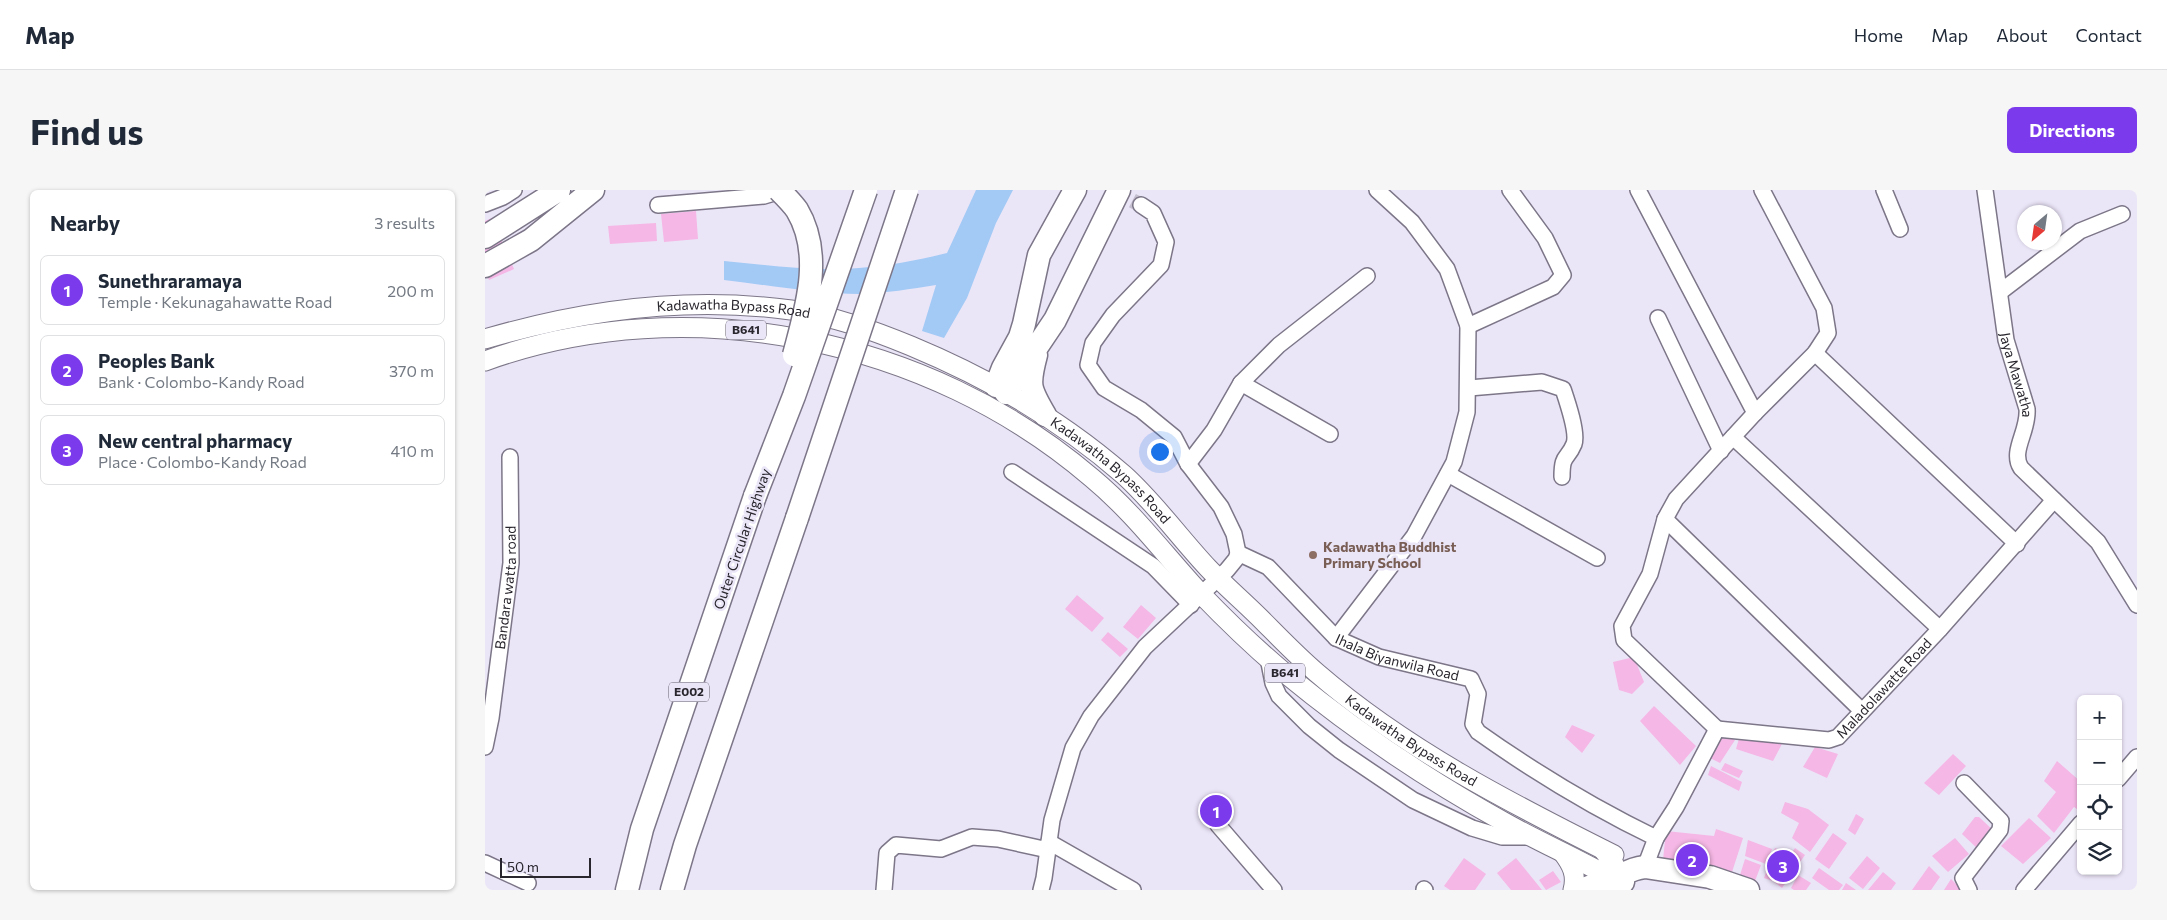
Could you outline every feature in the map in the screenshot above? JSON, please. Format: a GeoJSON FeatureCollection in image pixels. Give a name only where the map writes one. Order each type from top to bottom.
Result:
{"type":"FeatureCollection","features":[{"type":"Feature","properties":{"kind":"highway"},"geometry":{"type":"LineString","coordinates":[[485,237],[559,190]]}},
{"type":"Feature","properties":{"kind":"highway"},"geometry":{"type":"LineString","coordinates":[[485,266],[531,240],[593,190]]}},
{"type":"Feature","properties":{"kind":"highway"},"geometry":{"type":"LineString","coordinates":[[755,496],[810,295],[811,262],[805,228],[796,210],[779,190]]}},
{"type":"Feature","properties":{"kind":"highway","name":"Outer Circular Highway"},"geometry":{"type":"LineString","coordinates":[[627,890],[642,830],[755,496],[794,396],[866,190]]}},
{"type":"Feature","properties":{"kind":"highway"},"geometry":{"type":"LineString","coordinates":[[996,399],[1024,324],[1039,255],[1075,190]]}},
{"type":"Feature","properties":{"kind":"highway"},"geometry":{"type":"LineString","coordinates":[[996,399],[1037,349],[1055,320],[1119,190]]}},
{"type":"Feature","properties":{"kind":"highway"},"geometry":{"type":"LineString","coordinates":[[672,890],[685,845],[907,194]]}},
{"type":"Feature","properties":{"kind":"highway"},"geometry":{"type":"LineString","coordinates":[[1037,349],[1030,376],[1030,384],[1045,415]]}},
{"type":"Feature","properties":{"kind":"highway"},"geometry":{"type":"LineString","coordinates":[[1612,885],[1628,871],[1645,868],[1710,877],[1748,890]]}},
{"type":"Feature","properties":{"kind":"highway"},"geometry":{"type":"LineString","coordinates":[[1581,890],[1601,881],[1612,885],[1701,890]]}},
{"type":"Feature","properties":{"kind":"main road","name":"Kadawatha Bypass Road"},"geometry":{"type":"LineString","coordinates":[[485,340],[572,318],[607,313],[675,306],[747,306],[802,312],[848,323],[932,355],[996,399],[1038,436],[1092,478],[1131,513],[1196,599],[1335,712],[1415,769],[1473,804],[1563,853],[1612,885]]}},
{"type":"Feature","properties":{"kind":"main road","name":"Kadawatha Bypass Road"},"geometry":{"type":"LineString","coordinates":[[485,361],[550,343],[607,332],[693,327],[737,329],[792,337],[866,356],[1045,415],[1126,477],[1219,578],[1315,671],[1355,704],[1401,737],[1471,780],[1603,850],[1645,868]]}},
{"type":"Feature","properties":{"kind":"main road"},"geometry":{"type":"LineString","coordinates":[[1603,850],[1614,864],[1612,885]]}},
{"type":"Feature","properties":{"kind":"main road"},"geometry":{"type":"LineString","coordinates":[[1563,853],[1572,866],[1575,879],[1573,890]]}},
{"type":"Feature","properties":{"kind":"street"},"geometry":{"type":"LineString","coordinates":[[485,204],[503,197],[514,190]]}},
{"type":"Feature","properties":{"kind":"street"},"geometry":{"type":"LineString","coordinates":[[657,204],[764,196],[784,190]]}},
{"type":"Feature","properties":{"kind":"street"},"geometry":{"type":"LineString","coordinates":[[1336,638],[1414,536],[1455,462],[1465,420],[1469,388],[1469,326],[1447,269],[1412,222],[1377,190]]}},
{"type":"Feature","properties":{"kind":"street"},"geometry":{"type":"LineString","coordinates":[[1469,326],[1553,286],[1563,275],[1545,238],[1509,190]]}},
{"type":"Feature","properties":{"kind":"street"},"geometry":{"type":"LineString","coordinates":[[1638,190],[1755,413]]}},
{"type":"Feature","properties":{"kind":"street"},"geometry":{"type":"LineString","coordinates":[[1645,868],[1656,838],[1676,807],[1717,729],[1624,640],[1622,626],[1650,574],[1665,519],[1675,499],[1815,352],[1828,333],[1824,308],[1762,190]]}},
{"type":"Feature","properties":{"kind":"street"},"geometry":{"type":"LineString","coordinates":[[1883,190],[1900,230]]}},
{"type":"Feature","properties":{"kind":"street","name":"Jaya Mawatha"},"geometry":{"type":"LineString","coordinates":[[1985,190],[2006,340],[2027,409],[2028,420],[2017,452],[2017,461],[2021,468],[2098,542],[2137,605]]}},
{"type":"Feature","properties":{"kind":"street"},"geometry":{"type":"LineString","coordinates":[[1041,890],[1051,820],[1073,748],[1091,716],[1145,646],[1219,578],[1232,564],[1238,553],[1237,543],[1230,524],[1221,507],[1189,464],[1174,437],[1141,410],[1105,388],[1088,365],[1093,343],[1113,316],[1161,265],[1166,242],[1153,213],[1141,205]]}},
{"type":"Feature","properties":{"kind":"street"},"geometry":{"type":"LineString","coordinates":[[1999,292],[2080,231],[2122,214]]}},
{"type":"Feature","properties":{"kind":"street"},"geometry":{"type":"LineString","coordinates":[[1189,464],[1214,430],[1241,383],[1279,345],[1367,276]]}},
{"type":"Feature","properties":{"kind":"street"},"geometry":{"type":"LineString","coordinates":[[1658,318],[1721,450]]}},
{"type":"Feature","properties":{"kind":"street"},"geometry":{"type":"LineString","coordinates":[[1815,352],[2017,544]]}},
{"type":"Feature","properties":{"kind":"street"},"geometry":{"type":"LineString","coordinates":[[1469,388],[1542,382],[1563,389],[1571,414],[1574,443],[1562,462],[1562,476]]}},
{"type":"Feature","properties":{"kind":"street"},"geometry":{"type":"LineString","coordinates":[[1241,383],[1330,434]]}},
{"type":"Feature","properties":{"kind":"street"},"geometry":{"type":"LineString","coordinates":[[1733,437],[1939,629]]}},
{"type":"Feature","properties":{"kind":"street","name":"Bandara watta road"},"geometry":{"type":"LineString","coordinates":[[485,747],[511,563],[510,457]]}},
{"type":"Feature","properties":{"kind":"street"},"geometry":{"type":"LineString","coordinates":[[1012,472],[1153,566],[1196,599]]}},
{"type":"Feature","properties":{"kind":"street"},"geometry":{"type":"LineString","coordinates":[[1448,474],[1597,558]]}},
{"type":"Feature","properties":{"kind":"street","name":"Maladolawatte Road"},"geometry":{"type":"LineString","coordinates":[[1717,729],[1829,740],[1839,737],[2017,544],[2054,500]]}},
{"type":"Feature","properties":{"kind":"street"},"geometry":{"type":"LineString","coordinates":[[1665,519],[1861,711]]}},
{"type":"Feature","properties":{"kind":"street","name":"Ihala Biyanwila Road"},"geometry":{"type":"LineString","coordinates":[[1238,553],[1268,567],[1336,638],[1379,657],[1471,679],[1478,694],[1473,724],[1478,732],[1547,777],[1625,823],[1656,838]]}},
{"type":"Feature","properties":{"kind":"street"},"geometry":{"type":"LineString","coordinates":[[1268,658],[1273,683],[1279,696],[1309,726],[1339,750],[1413,800],[1472,828],[1502,837],[1532,837]]}},
{"type":"Feature","properties":{"kind":"street"},"geometry":{"type":"LineString","coordinates":[[2122,774],[2137,757]]}},
{"type":"Feature","properties":{"kind":"street"},"geometry":{"type":"LineString","coordinates":[[1964,783],[2001,821],[2000,830],[1963,878],[1969,890]]}},
{"type":"Feature","properties":{"kind":"street"},"geometry":{"type":"LineString","coordinates":[[1218,824],[1274,890]]}},
{"type":"Feature","properties":{"kind":"street"},"geometry":{"type":"LineString","coordinates":[[2024,890],[2077,828]]}},
{"type":"Feature","properties":{"kind":"street"},"geometry":{"type":"LineString","coordinates":[[884,890],[887,853],[896,845],[941,849],[972,837],[1048,846],[1133,890]]}},
{"type":"Feature","properties":{"kind":"street"},"geometry":{"type":"LineString","coordinates":[[485,863],[528,883]]}},
{"type":"Feature","properties":{"kind":"water"},"geometry":{"type":"Polygon","coordinates":[[[976,190],[1013,190],[996,223],[967,298],[944,338],[922,331],[936,285],[879,293],[843,294],[724,280],[724,261],[791,268],[842,269],[892,264],[947,253],[976,190]]]}},
{"type":"Feature","properties":{"kind":"building"},"geometry":{"type":"Polygon","coordinates":[[[696,211],[698,239],[664,242],[661,214],[696,211]]]}},
{"type":"Feature","properties":{"kind":"building"},"geometry":{"type":"Polygon","coordinates":[[[492,218],[514,269],[489,280],[485,272],[485,221],[492,218]]]}},
{"type":"Feature","properties":{"kind":"building"},"geometry":{"type":"Polygon","coordinates":[[[656,223],[657,241],[610,244],[608,226],[656,223]]]}},
{"type":"Feature","properties":{"kind":"building"},"geometry":{"type":"Polygon","coordinates":[[[1077,595],[1104,618],[1092,632],[1065,609],[1077,595]]]}},
{"type":"Feature","properties":{"kind":"building"},"geometry":{"type":"Polygon","coordinates":[[[1141,605],[1156,618],[1138,639],[1123,627],[1141,605]]]}},
{"type":"Feature","properties":{"kind":"building"},"geometry":{"type":"Polygon","coordinates":[[[1108,632],[1128,649],[1120,657],[1101,640],[1108,632]]]}},
{"type":"Feature","properties":{"kind":"building"},"geometry":{"type":"Polygon","coordinates":[[[1634,657],[1644,682],[1632,694],[1619,690],[1613,662],[1634,657]]]}},
{"type":"Feature","properties":{"kind":"building"},"geometry":{"type":"Polygon","coordinates":[[[1654,706],[1696,746],[1680,765],[1640,721],[1654,706]]]}},
{"type":"Feature","properties":{"kind":"building"},"geometry":{"type":"Polygon","coordinates":[[[1572,725],[1595,735],[1582,753],[1565,737],[1572,725]]]}},
{"type":"Feature","properties":{"kind":"building"},"geometry":{"type":"Polygon","coordinates":[[[1725,733],[1735,740],[1720,763],[1710,758],[1725,733]]]}},
{"type":"Feature","properties":{"kind":"building"},"geometry":{"type":"Polygon","coordinates":[[[1740,735],[1784,740],[1773,761],[1736,749],[1740,735]]]}},
{"type":"Feature","properties":{"kind":"building"},"geometry":{"type":"Polygon","coordinates":[[[1815,747],[1838,754],[1827,778],[1803,767],[1815,747]]]}},
{"type":"Feature","properties":{"kind":"building"},"geometry":{"type":"Polygon","coordinates":[[[1953,754],[1966,766],[1939,795],[1924,783],[1953,754]]]}},
{"type":"Feature","properties":{"kind":"building"},"geometry":{"type":"Polygon","coordinates":[[[2057,761],[2077,778],[2077,809],[2074,807],[2054,833],[2037,816],[2056,792],[2044,781],[2057,761]]]}},
{"type":"Feature","properties":{"kind":"building"},"geometry":{"type":"Polygon","coordinates":[[[1725,763],[1743,771],[1739,778],[1721,770],[1725,763]]]}},
{"type":"Feature","properties":{"kind":"building"},"geometry":{"type":"Polygon","coordinates":[[[1711,766],[1742,782],[1739,791],[1708,775],[1711,766]]]}},
{"type":"Feature","properties":{"kind":"building"},"geometry":{"type":"Polygon","coordinates":[[[1785,802],[1808,809],[1829,825],[1810,852],[1792,838],[1799,823],[1781,813],[1785,802]]]}},
{"type":"Feature","properties":{"kind":"building"},"geometry":{"type":"Polygon","coordinates":[[[1856,814],[1864,819],[1855,835],[1848,830],[1856,814]]]}},
{"type":"Feature","properties":{"kind":"building"},"geometry":{"type":"Polygon","coordinates":[[[1975,817],[1979,817],[1996,833],[1980,851],[1962,834],[1975,817]]]}},
{"type":"Feature","properties":{"kind":"building"},"geometry":{"type":"Polygon","coordinates":[[[2029,818],[2051,838],[2023,864],[2001,846],[2029,818]]]}},
{"type":"Feature","properties":{"kind":"building"},"geometry":{"type":"Polygon","coordinates":[[[1716,829],[1743,838],[1732,872],[1711,865],[1663,860],[1666,831],[1714,836],[1716,829]]]}},
{"type":"Feature","properties":{"kind":"building"},"geometry":{"type":"Polygon","coordinates":[[[1833,833],[1847,843],[1829,869],[1815,859],[1833,833]]]}},
{"type":"Feature","properties":{"kind":"building"},"geometry":{"type":"Polygon","coordinates":[[[1955,838],[1969,854],[1948,872],[1932,856],[1955,838]]]}},
{"type":"Feature","properties":{"kind":"building"},"geometry":{"type":"Polygon","coordinates":[[[1748,840],[1772,849],[1766,864],[1745,856],[1748,840]]]}},
{"type":"Feature","properties":{"kind":"building"},"geometry":{"type":"Polygon","coordinates":[[[1775,848],[1791,854],[1795,848],[1805,855],[1782,888],[1773,881],[1764,878],[1775,848]]]}},
{"type":"Feature","properties":{"kind":"building"},"geometry":{"type":"Polygon","coordinates":[[[1867,856],[1880,868],[1863,889],[1849,878],[1867,856]]]}},
{"type":"Feature","properties":{"kind":"building"},"geometry":{"type":"Polygon","coordinates":[[[1464,858],[1486,874],[1475,890],[1450,890],[1444,886],[1464,858]]]}},
{"type":"Feature","properties":{"kind":"building"},"geometry":{"type":"Polygon","coordinates":[[[1516,858],[1542,890],[1511,890],[1497,873],[1516,858]]]}},
{"type":"Feature","properties":{"kind":"building"},"geometry":{"type":"Polygon","coordinates":[[[1745,859],[1761,865],[1755,881],[1740,875],[1745,859]]]}},
{"type":"Feature","properties":{"kind":"building"},"geometry":{"type":"Polygon","coordinates":[[[1929,866],[1940,877],[1931,890],[1912,890],[1929,866]]]}},
{"type":"Feature","properties":{"kind":"building"},"geometry":{"type":"Polygon","coordinates":[[[1819,868],[1843,885],[1839,890],[1829,890],[1812,878],[1819,868]]]}},
{"type":"Feature","properties":{"kind":"building"},"geometry":{"type":"Polygon","coordinates":[[[1553,871],[1561,882],[1546,890],[1539,880],[1553,871]]]}},
{"type":"Feature","properties":{"kind":"building"},"geometry":{"type":"Polygon","coordinates":[[[1883,872],[1896,883],[1891,890],[1868,890],[1883,872]]]}},
{"type":"Feature","properties":{"kind":"building"},"geometry":{"type":"Polygon","coordinates":[[[1798,875],[1811,883],[1806,890],[1794,890],[1791,888],[1798,875]]]}},
{"type":"Feature","properties":{"kind":"building"},"geometry":{"type":"Polygon","coordinates":[[[1951,879],[1961,889],[1960,890],[1944,890],[1951,879]]]}},
{"type":"Feature","properties":{"kind":"building"},"geometry":{"type":"Polygon","coordinates":[[[1846,883],[1856,890],[1842,890],[1846,883]]]}},
{"type":"Feature","properties":{"kind":"tunnel"},"geometry":{"type":"LineString","coordinates":[[1112,190],[1141,205]]}},
{"type":"Feature","properties":{"kind":"place","name":"Kadawatha Buddhist Primary School"},"geometry":{"type":"Point","coordinates":[1313,555]}},
{"type":"Feature","properties":{"kind":"place","name":"Sunethraramaya"},"geometry":{"type":"Point","coordinates":[1216,811]}},
{"type":"Feature","properties":{"kind":"place","name":"Peoples Bank"},"geometry":{"type":"Point","coordinates":[1692,860]}},
{"type":"Feature","properties":{"kind":"place","name":"New central pharmacy"},"geometry":{"type":"Point","coordinates":[1783,866]}}]}
